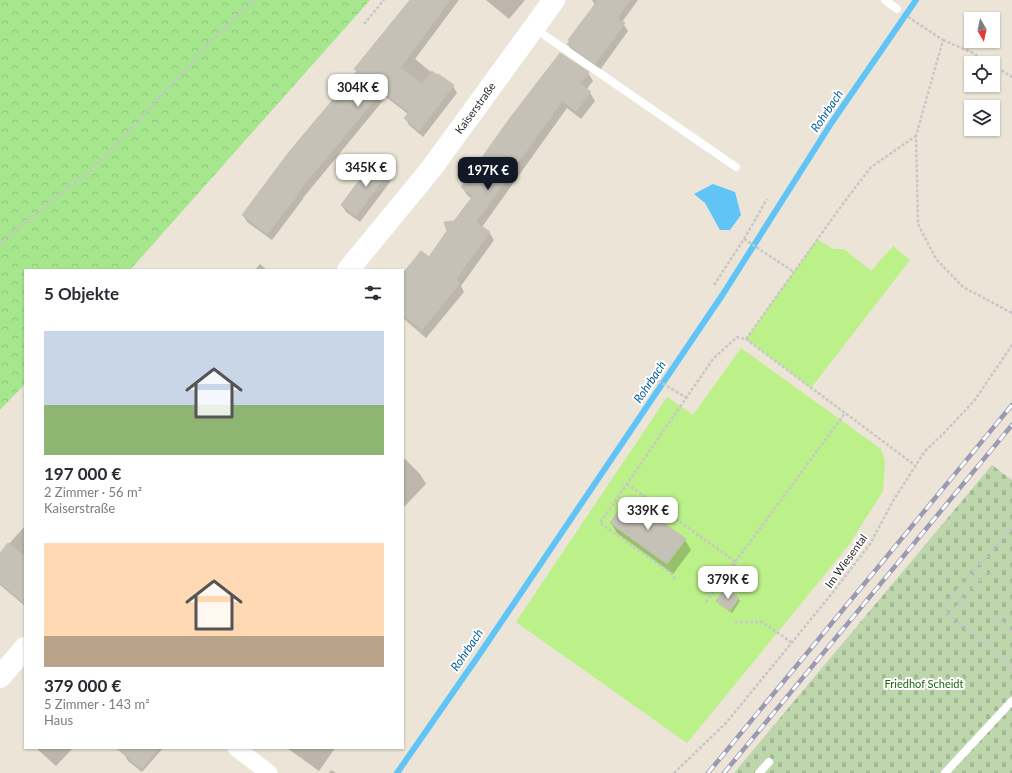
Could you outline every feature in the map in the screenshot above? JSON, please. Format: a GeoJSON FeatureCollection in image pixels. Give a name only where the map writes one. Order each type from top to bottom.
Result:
{"type":"FeatureCollection","features":[{"type":"Feature","properties":{"kind":"main road","name":"Kaiserstraße"},"geometry":{"type":"LineString","coordinates":[[349,269],[431,169],[554,0]]}},
{"type":"Feature","properties":{"kind":"main road"},"geometry":{"type":"LineString","coordinates":[[0,677],[24,649]]}},
{"type":"Feature","properties":{"kind":"street"},"geometry":{"type":"LineString","coordinates":[[237,749],[269,773]]}},
{"type":"Feature","properties":{"kind":"lane"},"geometry":{"type":"LineString","coordinates":[[885,0],[897,9]]}},
{"type":"Feature","properties":{"kind":"lane"},"geometry":{"type":"LineString","coordinates":[[534,28],[736,167]]}},
{"type":"Feature","properties":{"kind":"lane"},"geometry":{"type":"LineString","coordinates":[[945,773],[1012,701]]}},
{"type":"Feature","properties":{"kind":"lane"},"geometry":{"type":"LineString","coordinates":[[759,773],[769,762]]}},
{"type":"Feature","properties":{"kind":"path"},"geometry":{"type":"LineString","coordinates":[[0,243],[96,166],[211,42],[254,0]]}},
{"type":"Feature","properties":{"kind":"path"},"geometry":{"type":"LineString","coordinates":[[364,24],[384,0]]}},
{"type":"Feature","properties":{"kind":"path"},"geometry":{"type":"LineString","coordinates":[[922,27],[943,40],[978,56]]}},
{"type":"Feature","properties":{"kind":"path"},"geometry":{"type":"LineString","coordinates":[[943,40],[916,136],[918,224],[936,259],[963,288],[1012,313]]}},
{"type":"Feature","properties":{"kind":"path"},"geometry":{"type":"LineString","coordinates":[[1000,69],[1012,77]]}},
{"type":"Feature","properties":{"kind":"path"},"geometry":{"type":"LineString","coordinates":[[746,339],[871,167],[916,136]]}},
{"type":"Feature","properties":{"kind":"path"},"geometry":{"type":"LineString","coordinates":[[714,285],[744,239],[767,199]]}},
{"type":"Feature","properties":{"kind":"path"},"geometry":{"type":"LineString","coordinates":[[744,239],[794,272]]}},
{"type":"Feature","properties":{"kind":"path"},"geometry":{"type":"LineString","coordinates":[[675,579],[671,573],[600,523],[713,359],[737,337],[746,339],[916,466]]}},
{"type":"Feature","properties":{"kind":"path","name":"Im Wiesental"},"geometry":{"type":"LineString","coordinates":[[674,773],[726,723],[834,591],[870,544],[893,501],[925,451],[974,401],[1012,345]]}},
{"type":"Feature","properties":{"kind":"path"},"geometry":{"type":"LineString","coordinates":[[650,376],[687,398]]}},
{"type":"Feature","properties":{"kind":"path"},"geometry":{"type":"LineString","coordinates":[[706,602],[845,413]]}},
{"type":"Feature","properties":{"kind":"path"},"geometry":{"type":"LineString","coordinates":[[627,484],[736,562]]}},
{"type":"Feature","properties":{"kind":"path"},"geometry":{"type":"LineString","coordinates":[[1011,529],[942,608],[961,626],[976,634],[1012,669]]}},
{"type":"Feature","properties":{"kind":"path"},"geometry":{"type":"LineString","coordinates":[[948,615],[987,572]]}},
{"type":"Feature","properties":{"kind":"path"},"geometry":{"type":"LineString","coordinates":[[995,615],[1012,632]]}},
{"type":"Feature","properties":{"kind":"path"},"geometry":{"type":"LineString","coordinates":[[735,622],[762,622],[792,642]]}},
{"type":"Feature","properties":{"kind":"green space"},"geometry":{"type":"Polygon","coordinates":[[[0,0],[370,0],[131,269],[24,269],[24,385],[0,410],[0,0]]]}},
{"type":"Feature","properties":{"kind":"green space"},"geometry":{"type":"Polygon","coordinates":[[[817,239],[833,249],[844,249],[871,271],[893,246],[910,260],[811,388],[746,339],[817,239]]]}},
{"type":"Feature","properties":{"kind":"green space"},"geometry":{"type":"Polygon","coordinates":[[[741,348],[881,449],[885,461],[883,491],[849,545],[687,743],[516,622],[667,397],[693,415],[741,348]]]}},
{"type":"Feature","properties":{"kind":"green space","name":"Friedhof Scheidt"},"geometry":{"type":"Polygon","coordinates":[[[992,465],[1012,480],[1012,773],[734,773],[992,465]]]}},
{"type":"Feature","properties":{"kind":"water"},"geometry":{"type":"Polygon","coordinates":[[[713,184],[735,192],[741,215],[730,230],[720,230],[705,203],[694,194],[713,184]]]}},
{"type":"Feature","properties":{"kind":"building"},"geometry":{"type":"Polygon","coordinates":[[[410,0],[450,0],[400,68],[422,84],[432,71],[454,85],[419,131],[404,118],[409,112],[382,91],[299,191],[300,192],[267,234],[242,215],[289,152],[357,71],[354,69],[410,0]]]}},
{"type":"Feature","properties":{"kind":"building"},"geometry":{"type":"Polygon","coordinates":[[[598,0],[630,0],[617,18],[625,23],[595,64],[567,44],[570,41],[568,40],[598,0]]]}},
{"type":"Feature","properties":{"kind":"building"},"geometry":{"type":"Polygon","coordinates":[[[560,53],[589,72],[580,84],[591,92],[576,111],[562,101],[476,222],[490,232],[456,279],[460,283],[422,330],[404,316],[404,272],[421,251],[429,257],[447,231],[444,222],[454,221],[473,196],[461,187],[510,118],[560,53]]]}},
{"type":"Feature","properties":{"kind":"building"},"geometry":{"type":"Polygon","coordinates":[[[375,159],[390,171],[356,216],[341,205],[375,159]]]}},
{"type":"Feature","properties":{"kind":"building"},"geometry":{"type":"Polygon","coordinates":[[[628,498],[686,539],[667,564],[610,523],[628,498]]]}},
{"type":"Feature","properties":{"kind":"building"},"geometry":{"type":"Polygon","coordinates":[[[8,543],[24,556],[24,603],[0,583],[0,553],[8,543]]]}},
{"type":"Feature","properties":{"kind":"building"},"geometry":{"type":"Polygon","coordinates":[[[725,588],[739,598],[730,611],[716,601],[725,588]]]}},
{"type":"Feature","properties":{"kind":"building"},"geometry":{"type":"Polygon","coordinates":[[[117,749],[158,749],[142,769],[117,749]]]}},
{"type":"Feature","properties":{"kind":"waterway","name":"Rohrbach"},"geometry":{"type":"LineString","coordinates":[[397,773],[479,655],[723,294],[832,122],[916,0]]}},
{"type":"Feature","properties":{"kind":"railway"},"geometry":{"type":"LineString","coordinates":[[708,773],[1012,405]]}},
{"type":"Feature","properties":{"kind":"railway"},"geometry":{"type":"LineString","coordinates":[[724,773],[1012,425]]}}]}
